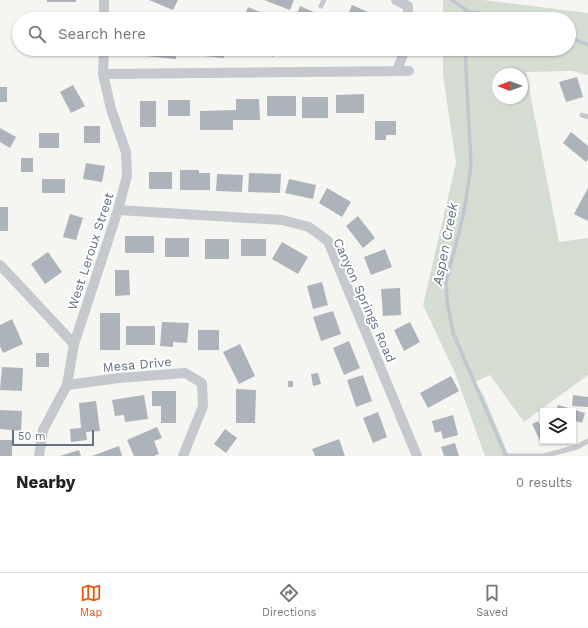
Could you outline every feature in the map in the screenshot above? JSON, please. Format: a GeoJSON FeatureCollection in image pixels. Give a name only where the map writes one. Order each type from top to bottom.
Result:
{"type":"FeatureCollection","features":[{"type":"Feature","properties":{"kind":"street"},"geometry":{"type":"LineString","coordinates":[[104,0],[104,12]]}},
{"type":"Feature","properties":{"kind":"street"},"geometry":{"type":"LineString","coordinates":[[396,0],[408,6],[408,12]]}},
{"type":"Feature","properties":{"kind":"street","name":"West Leroux Street"},"geometry":{"type":"LineString","coordinates":[[38,456],[43,430],[67,385],[74,344],[118,210],[127,176],[126,152],[111,109],[103,74],[104,56]]}},
{"type":"Feature","properties":{"kind":"street"},"geometry":{"type":"LineString","coordinates":[[397,71],[402,56]]}},
{"type":"Feature","properties":{"kind":"street"},"geometry":{"type":"LineString","coordinates":[[103,74],[409,71]]}},
{"type":"Feature","properties":{"kind":"street","name":"Canyon Springs Road"},"geometry":{"type":"LineString","coordinates":[[118,210],[282,220],[309,227],[328,241],[417,456]]}},
{"type":"Feature","properties":{"kind":"street"},"geometry":{"type":"LineString","coordinates":[[0,265],[74,344]]}},
{"type":"Feature","properties":{"kind":"street","name":"Mesa Drive"},"geometry":{"type":"LineString","coordinates":[[67,385],[120,378],[185,373],[202,383],[203,406],[183,456]]}},
{"type":"Feature","properties":{"kind":"lane"},"geometry":{"type":"LineString","coordinates":[[321,6],[324,0]]}},
{"type":"Feature","properties":{"kind":"lane"},"geometry":{"type":"LineString","coordinates":[[582,115],[588,117]]}},
{"type":"Feature","properties":{"kind":"lane"},"geometry":{"type":"LineString","coordinates":[[506,456],[544,456],[577,447],[588,441]]}},
{"type":"Feature","properties":{"kind":"shaded area"},"geometry":{"type":"Polygon","coordinates":[[[440,0],[483,0],[588,13],[588,75],[572,71],[528,72],[528,68],[492,68],[492,104],[528,104],[528,82],[559,242],[588,238],[588,375],[543,408],[540,408],[540,410],[524,422],[490,375],[475,382],[484,396],[509,456],[485,456],[455,373],[423,305],[456,163],[443,75],[443,56],[576,56],[576,12],[443,12],[443,1],[440,0]]]}},
{"type":"Feature","properties":{"kind":"building"},"geometry":{"type":"Polygon","coordinates":[[[47,0],[76,0],[76,2],[47,2],[47,0]]]}},
{"type":"Feature","properties":{"kind":"building"},"geometry":{"type":"Polygon","coordinates":[[[149,0],[178,0],[173,10],[149,0]]]}},
{"type":"Feature","properties":{"kind":"building"},"geometry":{"type":"Polygon","coordinates":[[[264,0],[294,0],[290,10],[264,0]]]}},
{"type":"Feature","properties":{"kind":"building"},"geometry":{"type":"Polygon","coordinates":[[[352,5],[368,12],[349,12],[352,5]]]}},
{"type":"Feature","properties":{"kind":"building"},"geometry":{"type":"Polygon","coordinates":[[[300,6],[314,12],[298,12],[300,6]]]}},
{"type":"Feature","properties":{"kind":"building"},"geometry":{"type":"Polygon","coordinates":[[[248,7],[260,12],[246,12],[248,7]]]}},
{"type":"Feature","properties":{"kind":"building"},"geometry":{"type":"Polygon","coordinates":[[[144,56],[176,56],[176,59],[144,56]]]}},
{"type":"Feature","properties":{"kind":"building"},"geometry":{"type":"Polygon","coordinates":[[[204,56],[224,56],[224,58],[204,56]]]}},
{"type":"Feature","properties":{"kind":"building"},"geometry":{"type":"Polygon","coordinates":[[[577,77],[583,97],[566,102],[559,82],[577,77]]]}},
{"type":"Feature","properties":{"kind":"building"},"geometry":{"type":"Polygon","coordinates":[[[73,85],[85,106],[71,113],[60,92],[73,85]]]}},
{"type":"Feature","properties":{"kind":"building"},"geometry":{"type":"Polygon","coordinates":[[[0,87],[7,87],[7,102],[0,102],[0,87]]]}},
{"type":"Feature","properties":{"kind":"building"},"geometry":{"type":"Polygon","coordinates":[[[364,94],[364,113],[336,113],[336,95],[364,94]]]}},
{"type":"Feature","properties":{"kind":"building"},"geometry":{"type":"Polygon","coordinates":[[[267,96],[296,96],[296,116],[267,116],[267,96]]]}},
{"type":"Feature","properties":{"kind":"building"},"geometry":{"type":"Polygon","coordinates":[[[302,97],[328,97],[328,118],[302,118],[302,97]]]}},
{"type":"Feature","properties":{"kind":"building"},"geometry":{"type":"Polygon","coordinates":[[[236,99],[259,99],[260,120],[233,120],[233,130],[200,130],[200,111],[236,110],[236,99]]]}},
{"type":"Feature","properties":{"kind":"building"},"geometry":{"type":"Polygon","coordinates":[[[168,100],[190,100],[190,116],[168,116],[168,100]]]}},
{"type":"Feature","properties":{"kind":"building"},"geometry":{"type":"Polygon","coordinates":[[[140,101],[156,101],[156,127],[140,127],[140,101]]]}},
{"type":"Feature","properties":{"kind":"building"},"geometry":{"type":"Polygon","coordinates":[[[375,121],[396,121],[396,135],[386,135],[386,140],[375,140],[375,121]]]}},
{"type":"Feature","properties":{"kind":"building"},"geometry":{"type":"Polygon","coordinates":[[[84,126],[100,126],[100,143],[84,143],[84,126]]]}},
{"type":"Feature","properties":{"kind":"building"},"geometry":{"type":"Polygon","coordinates":[[[0,128],[16,137],[10,148],[0,142],[0,128]]]}},
{"type":"Feature","properties":{"kind":"building"},"geometry":{"type":"Polygon","coordinates":[[[571,132],[588,146],[588,159],[586,162],[563,143],[571,132]]]}},
{"type":"Feature","properties":{"kind":"building"},"geometry":{"type":"Polygon","coordinates":[[[39,133],[59,133],[59,148],[39,148],[39,133]]]}},
{"type":"Feature","properties":{"kind":"building"},"geometry":{"type":"Polygon","coordinates":[[[21,158],[33,158],[33,172],[21,172],[21,158]]]}},
{"type":"Feature","properties":{"kind":"building"},"geometry":{"type":"Polygon","coordinates":[[[86,163],[105,166],[102,182],[83,179],[86,163]]]}},
{"type":"Feature","properties":{"kind":"building"},"geometry":{"type":"Polygon","coordinates":[[[180,170],[199,170],[199,173],[210,173],[210,190],[180,190],[180,170]]]}},
{"type":"Feature","properties":{"kind":"building"},"geometry":{"type":"Polygon","coordinates":[[[149,172],[172,172],[172,189],[149,189],[149,172]]]}},
{"type":"Feature","properties":{"kind":"building"},"geometry":{"type":"Polygon","coordinates":[[[249,173],[281,174],[280,193],[248,192],[249,173]]]}},
{"type":"Feature","properties":{"kind":"building"},"geometry":{"type":"Polygon","coordinates":[[[217,174],[243,175],[242,192],[216,191],[217,174]]]}},
{"type":"Feature","properties":{"kind":"building"},"geometry":{"type":"Polygon","coordinates":[[[42,179],[65,179],[65,193],[42,193],[42,179]]]}},
{"type":"Feature","properties":{"kind":"building"},"geometry":{"type":"Polygon","coordinates":[[[289,179],[316,185],[313,199],[285,193],[289,179]]]}},
{"type":"Feature","properties":{"kind":"building"},"geometry":{"type":"Polygon","coordinates":[[[327,188],[351,202],[342,217],[319,203],[327,188]]]}},
{"type":"Feature","properties":{"kind":"building"},"geometry":{"type":"Polygon","coordinates":[[[588,188],[588,221],[574,214],[588,188]]]}},
{"type":"Feature","properties":{"kind":"building"},"geometry":{"type":"Polygon","coordinates":[[[0,207],[8,207],[8,231],[0,231],[0,207]]]}},
{"type":"Feature","properties":{"kind":"building"},"geometry":{"type":"Polygon","coordinates":[[[70,214],[83,218],[76,240],[63,237],[70,214]]]}},
{"type":"Feature","properties":{"kind":"building"},"geometry":{"type":"Polygon","coordinates":[[[358,216],[375,238],[363,248],[346,226],[358,216]]]}},
{"type":"Feature","properties":{"kind":"building"},"geometry":{"type":"Polygon","coordinates":[[[125,236],[154,236],[154,253],[125,253],[125,236]]]}},
{"type":"Feature","properties":{"kind":"building"},"geometry":{"type":"Polygon","coordinates":[[[165,238],[189,238],[189,257],[165,257],[165,238]]]}},
{"type":"Feature","properties":{"kind":"building"},"geometry":{"type":"Polygon","coordinates":[[[205,239],[229,239],[229,259],[205,259],[205,239]]]}},
{"type":"Feature","properties":{"kind":"building"},"geometry":{"type":"Polygon","coordinates":[[[241,239],[266,239],[266,256],[241,256],[241,239]]]}},
{"type":"Feature","properties":{"kind":"building"},"geometry":{"type":"Polygon","coordinates":[[[282,242],[308,257],[298,274],[272,259],[282,242]]]}},
{"type":"Feature","properties":{"kind":"building"},"geometry":{"type":"Polygon","coordinates":[[[385,249],[392,267],[371,275],[364,257],[385,249]]]}},
{"type":"Feature","properties":{"kind":"building"},"geometry":{"type":"Polygon","coordinates":[[[48,252],[62,272],[45,284],[31,264],[48,252]]]}},
{"type":"Feature","properties":{"kind":"building"},"geometry":{"type":"Polygon","coordinates":[[[115,270],[129,270],[130,295],[115,296],[115,270]]]}},
{"type":"Feature","properties":{"kind":"building"},"geometry":{"type":"Polygon","coordinates":[[[322,282],[328,305],[313,309],[307,286],[322,282]]]}},
{"type":"Feature","properties":{"kind":"building"},"geometry":{"type":"Polygon","coordinates":[[[400,288],[401,315],[383,316],[381,289],[400,288]]]}},
{"type":"Feature","properties":{"kind":"building"},"geometry":{"type":"Polygon","coordinates":[[[333,311],[341,334],[321,341],[313,317],[333,311]]]}},
{"type":"Feature","properties":{"kind":"building"},"geometry":{"type":"Polygon","coordinates":[[[100,313],[120,313],[120,350],[100,350],[100,313]]]}},
{"type":"Feature","properties":{"kind":"building"},"geometry":{"type":"Polygon","coordinates":[[[12,319],[23,344],[3,353],[0,346],[0,325],[12,319]]]}},
{"type":"Feature","properties":{"kind":"building"},"geometry":{"type":"Polygon","coordinates":[[[162,322],[189,323],[187,343],[173,342],[173,347],[160,346],[162,322]]]}},
{"type":"Feature","properties":{"kind":"building"},"geometry":{"type":"Polygon","coordinates":[[[410,322],[420,342],[404,351],[394,330],[410,322]]]}},
{"type":"Feature","properties":{"kind":"building"},"geometry":{"type":"Polygon","coordinates":[[[126,326],[155,326],[155,345],[126,345],[126,326]]]}},
{"type":"Feature","properties":{"kind":"building"},"geometry":{"type":"Polygon","coordinates":[[[198,330],[219,330],[219,350],[198,350],[198,330]]]}},
{"type":"Feature","properties":{"kind":"building"},"geometry":{"type":"Polygon","coordinates":[[[349,341],[360,368],[344,375],[333,348],[349,341]]]}},
{"type":"Feature","properties":{"kind":"building"},"geometry":{"type":"Polygon","coordinates":[[[240,344],[255,376],[239,384],[223,352],[240,344]]]}},
{"type":"Feature","properties":{"kind":"building"},"geometry":{"type":"Polygon","coordinates":[[[36,353],[49,353],[49,367],[36,367],[36,353]]]}},
{"type":"Feature","properties":{"kind":"building"},"geometry":{"type":"Polygon","coordinates":[[[2,367],[23,368],[22,391],[0,390],[2,367]]]}},
{"type":"Feature","properties":{"kind":"building"},"geometry":{"type":"Polygon","coordinates":[[[318,373],[321,384],[313,386],[311,374],[318,373]]]}},
{"type":"Feature","properties":{"kind":"building"},"geometry":{"type":"Polygon","coordinates":[[[363,375],[372,401],[356,407],[347,380],[363,375]]]}},
{"type":"Feature","properties":{"kind":"building"},"geometry":{"type":"Polygon","coordinates":[[[451,376],[459,391],[428,408],[420,393],[451,376]]]}},
{"type":"Feature","properties":{"kind":"building"},"geometry":{"type":"Polygon","coordinates":[[[288,381],[293,381],[293,387],[288,387],[288,381]]]}},
{"type":"Feature","properties":{"kind":"building"},"geometry":{"type":"Polygon","coordinates":[[[236,389],[256,390],[255,423],[236,423],[236,389]]]}},
{"type":"Feature","properties":{"kind":"building"},"geometry":{"type":"Polygon","coordinates":[[[152,391],[176,391],[176,423],[161,423],[161,406],[152,406],[152,391]]]}},
{"type":"Feature","properties":{"kind":"building"},"geometry":{"type":"Polygon","coordinates":[[[144,395],[148,419],[125,422],[124,415],[115,416],[112,400],[144,395]]]}},
{"type":"Feature","properties":{"kind":"building"},"geometry":{"type":"Polygon","coordinates":[[[573,395],[588,397],[588,407],[572,406],[573,395]]]}},
{"type":"Feature","properties":{"kind":"building"},"geometry":{"type":"Polygon","coordinates":[[[96,401],[100,431],[86,432],[87,440],[71,442],[70,429],[81,428],[79,403],[96,401]]]}},
{"type":"Feature","properties":{"kind":"building"},"geometry":{"type":"Polygon","coordinates":[[[558,405],[568,408],[557,408],[558,405]]]}},
{"type":"Feature","properties":{"kind":"building"},"geometry":{"type":"Polygon","coordinates":[[[0,410],[22,411],[21,431],[0,429],[0,410]]]}},
{"type":"Feature","properties":{"kind":"building"},"geometry":{"type":"Polygon","coordinates":[[[576,410],[585,413],[582,423],[576,421],[576,410]]]}},
{"type":"Feature","properties":{"kind":"building"},"geometry":{"type":"Polygon","coordinates":[[[378,412],[387,437],[373,443],[363,418],[378,412]]]}},
{"type":"Feature","properties":{"kind":"building"},"geometry":{"type":"Polygon","coordinates":[[[453,415],[458,435],[443,439],[441,431],[435,433],[432,421],[453,415]]]}},
{"type":"Feature","properties":{"kind":"building"},"geometry":{"type":"Polygon","coordinates":[[[538,421],[540,425],[540,441],[532,424],[538,421]]]}},
{"type":"Feature","properties":{"kind":"building"},"geometry":{"type":"Polygon","coordinates":[[[157,427],[162,438],[154,441],[159,454],[154,456],[134,456],[127,440],[157,427]]]}},
{"type":"Feature","properties":{"kind":"building"},"geometry":{"type":"Polygon","coordinates":[[[225,429],[237,438],[226,453],[214,444],[225,429]]]}},
{"type":"Feature","properties":{"kind":"building"},"geometry":{"type":"Polygon","coordinates":[[[339,439],[345,456],[315,456],[312,449],[339,439]]]}},
{"type":"Feature","properties":{"kind":"building"},"geometry":{"type":"Polygon","coordinates":[[[0,440],[12,440],[12,456],[0,456],[0,440]]]}},
{"type":"Feature","properties":{"kind":"building"},"geometry":{"type":"Polygon","coordinates":[[[455,443],[459,456],[444,456],[441,447],[455,443]]]}},
{"type":"Feature","properties":{"kind":"building"},"geometry":{"type":"Polygon","coordinates":[[[119,446],[122,456],[92,456],[119,446]]]}},
{"type":"Feature","properties":{"kind":"building"},"geometry":{"type":"Polygon","coordinates":[[[79,450],[81,456],[60,456],[79,450]]]}},
{"type":"Feature","properties":{"kind":"waterway"},"geometry":{"type":"LineString","coordinates":[[452,0],[469,12]]}},
{"type":"Feature","properties":{"kind":"waterway"},"geometry":{"type":"LineString","coordinates":[[576,40],[588,45]]}},
{"type":"Feature","properties":{"kind":"waterway","name":"Aspen Creek"},"geometry":{"type":"LineString","coordinates":[[465,56],[471,165],[460,229],[446,282],[447,300],[453,333],[506,456]]}}]}
